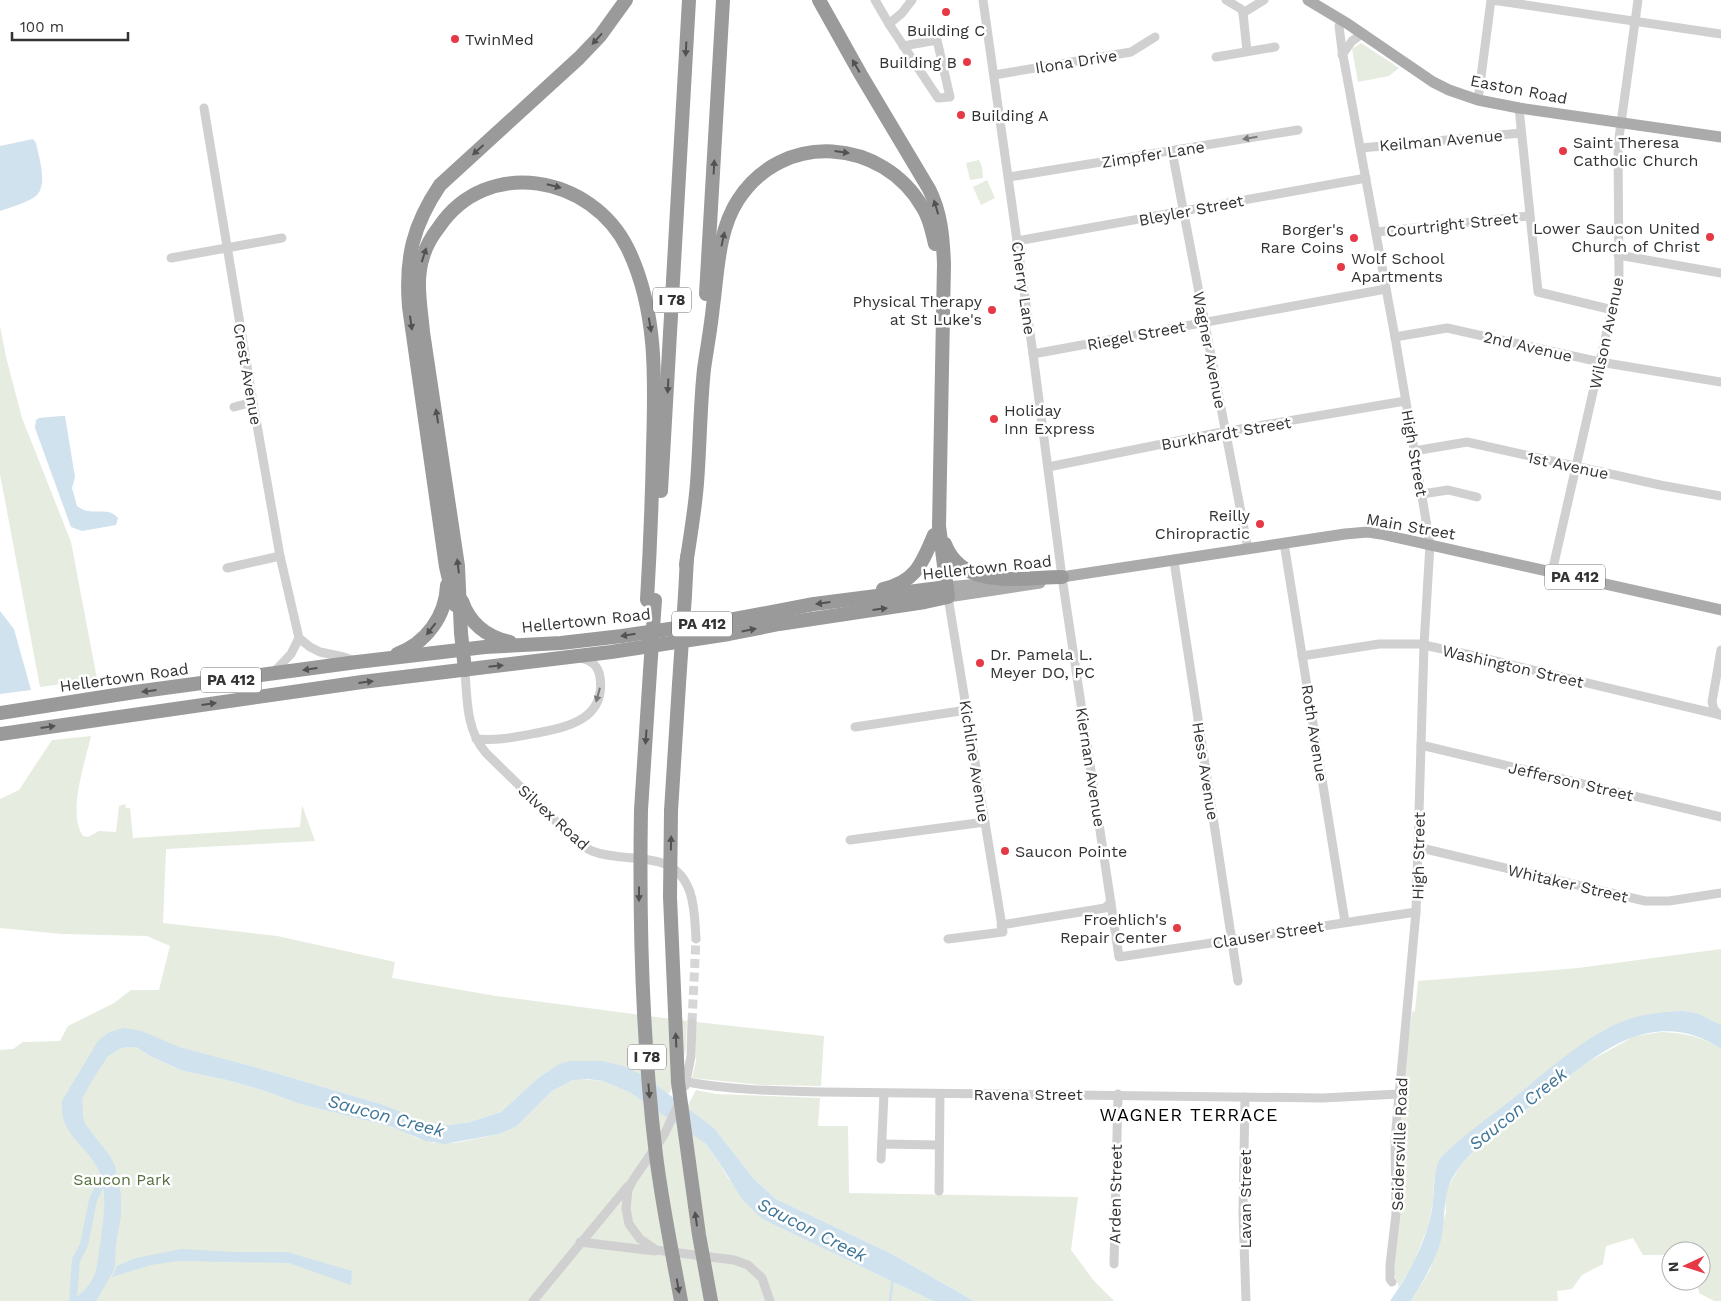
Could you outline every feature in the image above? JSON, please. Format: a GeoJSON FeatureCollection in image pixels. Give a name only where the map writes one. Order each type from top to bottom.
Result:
{"type":"FeatureCollection","features":[{"type":"Feature","properties":{"kind":"highway"},"geometry":{"type":"LineString","coordinates":[[464,670],[458,620],[446,567],[409,307],[408,264],[413,239],[424,210],[440,186],[579,58],[600,36],[626,0]]}},
{"type":"Feature","properties":{"kind":"highway","name":"I 78"},"geometry":{"type":"LineString","coordinates":[[681,1301],[657,1163],[648,1079],[641,975],[639,897],[641,810],[650,671],[651,600],[688,0]]}},
{"type":"Feature","properties":{"kind":"highway","name":"I 78"},"geometry":{"type":"LineString","coordinates":[[711,1301],[699,1235],[678,1082],[672,984],[670,898],[671,811],[686,565],[705,318],[723,0]]}},
{"type":"Feature","properties":{"kind":"highway"},"geometry":{"type":"LineString","coordinates":[[819,0],[861,75],[929,188],[938,215],[944,264],[937,530],[926,555],[912,576],[897,586],[858,598]]}},
{"type":"Feature","properties":{"kind":"highway"},"geometry":{"type":"LineString","coordinates":[[686,565],[697,484],[704,370],[724,232],[738,200],[752,182],[778,164],[797,155],[832,151],[872,161],[892,172],[910,189],[920,202],[931,227],[935,244],[936,270],[936,365],[932,496],[944,593]]}},
{"type":"Feature","properties":{"kind":"highway"},"geometry":{"type":"LineString","coordinates":[[462,650],[458,566],[424,332],[420,300],[420,270],[422,257],[434,233],[453,209],[463,201],[488,189],[502,185],[542,183],[559,187],[586,200],[598,209],[627,247],[641,283],[651,330],[654,364],[651,600]]}},
{"type":"Feature","properties":{"kind":"highway"},"geometry":{"type":"LineString","coordinates":[[937,530],[952,558],[973,574],[987,578],[1062,577]]}},
{"type":"Feature","properties":{"kind":"highway"},"geometry":{"type":"LineString","coordinates":[[384,659],[411,647],[427,635],[435,624],[444,605],[447,591],[446,567]]}},
{"type":"Feature","properties":{"kind":"highway"},"geometry":{"type":"LineString","coordinates":[[460,591],[468,616],[483,631],[502,640],[528,644]]}},
{"type":"Feature","properties":{"kind":"highway","name":"Hellertown Road"},"geometry":{"type":"LineString","coordinates":[[0,713],[134,692],[357,662],[462,650],[622,636],[858,598],[944,593]]}},
{"type":"Feature","properties":{"kind":"highway","name":"Hellertown Road"},"geometry":{"type":"LineString","coordinates":[[0,734],[256,697],[562,659],[925,602],[944,593]]}},
{"type":"Feature","properties":{"kind":"main road","name":"Easton Road"},"geometry":{"type":"LineString","coordinates":[[1308,0],[1433,82],[1478,100],[1519,108],[1721,137]]}},
{"type":"Feature","properties":{"kind":"main road","name":"Main Street"},"geometry":{"type":"LineString","coordinates":[[1062,577],[1344,534],[1368,532],[1430,544],[1721,610]]}},
{"type":"Feature","properties":{"kind":"main road","name":"Hellertown Road"},"geometry":{"type":"LineString","coordinates":[[944,593],[1062,577]]}},
{"type":"Feature","properties":{"kind":"street"},"geometry":{"type":"LineString","coordinates":[[875,0],[903,46],[938,98],[950,97],[937,40],[903,46]]}},
{"type":"Feature","properties":{"kind":"street"},"geometry":{"type":"LineString","coordinates":[[889,24],[902,13],[912,0]]}},
{"type":"Feature","properties":{"kind":"street","name":"Cherry Lane"},"geometry":{"type":"LineString","coordinates":[[983,0],[1033,354],[1062,577]]}},
{"type":"Feature","properties":{"kind":"street"},"geometry":{"type":"LineString","coordinates":[[1226,0],[1241,9],[1243,13],[1247,51]]}},
{"type":"Feature","properties":{"kind":"street"},"geometry":{"type":"LineString","coordinates":[[1243,13],[1264,0]]}},
{"type":"Feature","properties":{"kind":"street"},"geometry":{"type":"LineString","coordinates":[[1478,100],[1491,0],[1721,34]]}},
{"type":"Feature","properties":{"kind":"street","name":"Wilson Avenue"},"geometry":{"type":"LineString","coordinates":[[1552,572],[1619,278],[1618,174],[1620,121],[1638,0]]}},
{"type":"Feature","properties":{"kind":"street","name":"High Street"},"geometry":{"type":"LineString","coordinates":[[1342,21],[1339,26],[1342,52],[1395,337],[1430,544],[1424,645],[1416,912],[1411,976]]}},
{"type":"Feature","properties":{"kind":"street"},"geometry":{"type":"LineString","coordinates":[[1342,52],[1362,34]]}},
{"type":"Feature","properties":{"kind":"street","name":"Ilona Drive"},"geometry":{"type":"LineString","coordinates":[[994,75],[1131,52],[1155,36]]}},
{"type":"Feature","properties":{"kind":"street"},"geometry":{"type":"LineString","coordinates":[[1216,57],[1274,46]]}},
{"type":"Feature","properties":{"kind":"street","name":"Crest Avenue"},"geometry":{"type":"LineString","coordinates":[[204,108],[280,556],[299,638]]}},
{"type":"Feature","properties":{"kind":"street"},"geometry":{"type":"LineString","coordinates":[[1519,108],[1538,292],[1613,310]]}},
{"type":"Feature","properties":{"kind":"street","name":"Zimpfer Lane"},"geometry":{"type":"LineString","coordinates":[[1008,177],[1298,130]]}},
{"type":"Feature","properties":{"kind":"street","name":"Keilman Avenue"},"geometry":{"type":"LineString","coordinates":[[1360,148],[1521,133]]}},
{"type":"Feature","properties":{"kind":"street","name":"Wagner Avenue"},"geometry":{"type":"LineString","coordinates":[[1172,151],[1248,549]]}},
{"type":"Feature","properties":{"kind":"street","name":"Bleyler Street"},"geometry":{"type":"LineString","coordinates":[[1017,241],[1366,178]]}},
{"type":"Feature","properties":{"kind":"street","name":"Courtright Street"},"geometry":{"type":"LineString","coordinates":[[1376,232],[1529,216]]}},
{"type":"Feature","properties":{"kind":"street"},"geometry":{"type":"LineString","coordinates":[[171,258],[282,238]]}},
{"type":"Feature","properties":{"kind":"street"},"geometry":{"type":"LineString","coordinates":[[1618,255],[1721,273]]}},
{"type":"Feature","properties":{"kind":"street","name":"Riegel Street"},"geometry":{"type":"LineString","coordinates":[[1033,354],[1386,289]]}},
{"type":"Feature","properties":{"kind":"street","name":"2nd Avenue"},"geometry":{"type":"LineString","coordinates":[[1395,337],[1447,328],[1600,362],[1721,382]]}},
{"type":"Feature","properties":{"kind":"street","name":"Burkhardt Street"},"geometry":{"type":"LineString","coordinates":[[1048,467],[1226,432],[1405,401]]}},
{"type":"Feature","properties":{"kind":"street"},"geometry":{"type":"LineString","coordinates":[[234,407],[253,402]]}},
{"type":"Feature","properties":{"kind":"street","name":"1st Avenue"},"geometry":{"type":"LineString","coordinates":[[1414,451],[1467,442],[1660,485],[1721,496]]}},
{"type":"Feature","properties":{"kind":"street"},"geometry":{"type":"LineString","coordinates":[[1422,494],[1448,490],[1477,497]]}},
{"type":"Feature","properties":{"kind":"street","name":"Roth Avenue"},"geometry":{"type":"LineString","coordinates":[[1284,543],[1345,922]]}},
{"type":"Feature","properties":{"kind":"street"},"geometry":{"type":"LineString","coordinates":[[227,568],[280,556]]}},
{"type":"Feature","properties":{"kind":"street","name":"Hess Avenue"},"geometry":{"type":"LineString","coordinates":[[1174,561],[1238,981]]}},
{"type":"Feature","properties":{"kind":"street","name":"Kiernan Avenue"},"geometry":{"type":"LineString","coordinates":[[1062,577],[1119,957]]}},
{"type":"Feature","properties":{"kind":"street","name":"Kichline Avenue"},"geometry":{"type":"LineString","coordinates":[[944,593],[967,710],[1001,925]]}},
{"type":"Feature","properties":{"kind":"street"},"geometry":{"type":"LineString","coordinates":[[271,675],[291,654],[299,638],[320,652],[357,662]]}},
{"type":"Feature","properties":{"kind":"street","name":"Washington Street"},"geometry":{"type":"LineString","coordinates":[[1302,656],[1379,644],[1424,645],[1720,715]]}},
{"type":"Feature","properties":{"kind":"street"},"geometry":{"type":"LineString","coordinates":[[1720,715],[1713,708],[1712,702],[1721,650]]}},
{"type":"Feature","properties":{"kind":"street"},"geometry":{"type":"LineString","coordinates":[[476,739],[494,740],[519,737],[570,726],[585,718],[594,706],[599,693],[600,680],[598,670],[593,663],[587,660],[577,658],[562,659]]}},
{"type":"Feature","properties":{"kind":"street","name":"Silvex Road"},"geometry":{"type":"LineString","coordinates":[[464,670],[470,720],[476,739],[486,753],[586,848],[604,854],[653,860],[674,868],[689,890],[693,902],[696,939]]}},
{"type":"Feature","properties":{"kind":"street"},"geometry":{"type":"LineString","coordinates":[[855,727],[967,710]]}},
{"type":"Feature","properties":{"kind":"street","name":"Jefferson Street"},"geometry":{"type":"LineString","coordinates":[[1421,745],[1721,817]]}},
{"type":"Feature","properties":{"kind":"street"},"geometry":{"type":"LineString","coordinates":[[850,840],[985,822]]}},
{"type":"Feature","properties":{"kind":"street","name":"Whitaker Street"},"geometry":{"type":"LineString","coordinates":[[1417,847],[1645,901],[1669,901],[1721,893]]}},
{"type":"Feature","properties":{"kind":"street"},"geometry":{"type":"LineString","coordinates":[[948,939],[1002,932],[1001,925],[1105,908],[1111,902]]}},
{"type":"Feature","properties":{"kind":"street","name":"Clauser Street"},"geometry":{"type":"LineString","coordinates":[[1119,957],[1416,912]]}},
{"type":"Feature","properties":{"kind":"street","name":"Seidersville Road"},"geometry":{"type":"LineString","coordinates":[[1392,1282],[1390,1279],[1390,1265],[1396,1214],[1396,1140],[1411,976]]}},
{"type":"Feature","properties":{"kind":"street"},"geometry":{"type":"LineString","coordinates":[[533,1301],[633,1180],[669,1127],[687,1082],[691,1056],[692,1022]]}},
{"type":"Feature","properties":{"kind":"street","name":"Ravena Street"},"geometry":{"type":"LineString","coordinates":[[687,1082],[754,1091],[1323,1098],[1399,1094]]}},
{"type":"Feature","properties":{"kind":"street"},"geometry":{"type":"LineString","coordinates":[[881,1159],[884,1093]]}},
{"type":"Feature","properties":{"kind":"street"},"geometry":{"type":"LineString","coordinates":[[939,1191],[940,1094]]}},
{"type":"Feature","properties":{"kind":"street","name":"Arden Street"},"geometry":{"type":"LineString","coordinates":[[1114,1264],[1118,1094]]}},
{"type":"Feature","properties":{"kind":"street","name":"Lavan Street"},"geometry":{"type":"LineString","coordinates":[[1245,1097],[1243,1212],[1246,1301]]}},
{"type":"Feature","properties":{"kind":"street"},"geometry":{"type":"LineString","coordinates":[[882,1144],[939,1145]]}},
{"type":"Feature","properties":{"kind":"street"},"geometry":{"type":"LineString","coordinates":[[633,1180],[626,1197],[629,1224],[646,1245],[661,1252]]}},
{"type":"Feature","properties":{"kind":"street"},"geometry":{"type":"LineString","coordinates":[[580,1242],[742,1262],[754,1269],[762,1278],[770,1301]]}},
{"type":"Feature","properties":{"kind":"green space"},"geometry":{"type":"Polygon","coordinates":[[[1361,43],[1399,68],[1389,76],[1358,82],[1352,49],[1361,43]]]}},
{"type":"Feature","properties":{"kind":"green space"},"geometry":{"type":"Polygon","coordinates":[[[979,160],[983,178],[970,180],[966,163],[979,160]]]}},
{"type":"Feature","properties":{"kind":"green space"},"geometry":{"type":"Polygon","coordinates":[[[987,180],[995,198],[981,205],[973,187],[987,180]]]}},
{"type":"Feature","properties":{"kind":"green space"},"geometry":{"type":"Polygon","coordinates":[[[0,326],[22,418],[71,542],[97,679],[40,687],[0,474],[0,326]]]}},
{"type":"Feature","properties":{"kind":"green space","name":"Saucon Park"},"geometry":{"type":"Polygon","coordinates":[[[91,736],[77,801],[79,826],[83,836],[88,837],[99,831],[116,832],[119,806],[125,804],[126,808],[130,808],[133,838],[300,827],[302,805],[315,841],[166,849],[163,923],[277,936],[395,962],[392,978],[496,996],[687,1021],[686,1048],[680,1073],[669,1094],[602,1061],[570,1061],[537,1079],[501,1112],[470,1122],[441,1126],[418,1120],[384,1105],[255,1067],[170,1045],[142,1031],[121,1048],[136,1047],[150,1056],[183,1071],[227,1080],[262,1090],[300,1104],[401,1130],[416,1138],[434,1143],[455,1143],[499,1134],[509,1130],[517,1126],[552,1091],[573,1080],[580,1079],[603,1081],[629,1092],[678,1124],[696,1090],[716,1094],[820,1098],[818,1126],[848,1126],[849,1193],[1078,1197],[1071,1250],[1094,1281],[1114,1301],[974,1301],[890,1253],[776,1199],[754,1179],[714,1128],[700,1119],[705,1143],[728,1178],[762,1219],[933,1301],[0,1301],[0,1050],[13,1049],[23,1042],[60,1041],[68,1026],[114,1003],[131,990],[159,990],[170,946],[147,936],[62,934],[0,928],[0,799],[19,790],[52,740],[91,736]]]}},
{"type":"Feature","properties":{"kind":"green space"},"geometry":{"type":"Polygon","coordinates":[[[1721,949],[1721,1025],[1697,1013],[1684,1011],[1579,1047],[1491,1115],[1441,1157],[1434,1180],[1433,1202],[1428,1226],[1413,1265],[1399,1287],[1393,1272],[1400,1213],[1402,1088],[1418,981],[1578,968],[1721,949]]]}},
{"type":"Feature","properties":{"kind":"green space"},"geometry":{"type":"Polygon","coordinates":[[[696,1022],[824,1036],[821,1086],[762,1085],[692,1078],[696,1061],[696,1022]]]}},
{"type":"Feature","properties":{"kind":"green space"},"geometry":{"type":"Polygon","coordinates":[[[1661,1032],[1677,1033],[1707,1041],[1721,1049],[1721,1301],[1714,1301],[1699,1293],[1699,1291],[1711,1291],[1711,1241],[1661,1241],[1661,1255],[1643,1255],[1633,1238],[1606,1246],[1603,1264],[1582,1275],[1572,1289],[1557,1291],[1558,1301],[1411,1301],[1430,1270],[1446,1212],[1445,1197],[1448,1188],[1458,1169],[1467,1158],[1586,1063],[1635,1036],[1661,1032]]]}},
{"type":"Feature","properties":{"kind":"water"},"geometry":{"type":"Polygon","coordinates":[[[33,139],[36,143],[41,165],[41,188],[33,198],[0,211],[0,146],[33,139]]]}},
{"type":"Feature","properties":{"kind":"water"},"geometry":{"type":"Polygon","coordinates":[[[65,416],[75,477],[72,488],[77,506],[87,511],[111,513],[118,518],[116,525],[82,531],[71,527],[35,428],[36,420],[39,418],[65,416]]]}},
{"type":"Feature","properties":{"kind":"water"},"geometry":{"type":"Polygon","coordinates":[[[0,611],[14,629],[31,690],[0,694],[0,611]]]}},
{"type":"Feature","properties":{"kind":"water","name":"Saucon Creek"},"geometry":{"type":"Polygon","coordinates":[[[1684,1011],[1697,1013],[1721,1025],[1721,1049],[1704,1039],[1687,1034],[1668,1031],[1649,1033],[1618,1044],[1572,1074],[1488,1138],[1468,1157],[1453,1177],[1447,1192],[1441,1240],[1428,1271],[1411,1301],[1390,1301],[1409,1270],[1428,1226],[1436,1171],[1441,1157],[1470,1131],[1594,1036],[1621,1022],[1636,1017],[1684,1011]]]}},
{"type":"Feature","properties":{"kind":"water","name":"Saucon Creek"},"geometry":{"type":"Polygon","coordinates":[[[123,1028],[142,1031],[179,1047],[384,1105],[427,1123],[441,1126],[470,1122],[501,1112],[537,1079],[559,1064],[570,1061],[602,1061],[623,1066],[644,1076],[714,1128],[754,1179],[776,1199],[890,1253],[974,1301],[933,1301],[762,1219],[742,1199],[705,1143],[629,1092],[603,1081],[573,1080],[552,1091],[517,1126],[509,1130],[499,1134],[445,1144],[425,1141],[392,1127],[300,1104],[227,1080],[183,1071],[150,1056],[136,1047],[121,1048],[108,1056],[82,1099],[85,1124],[110,1156],[115,1166],[121,1195],[121,1216],[113,1272],[96,1301],[73,1301],[89,1285],[96,1270],[104,1197],[98,1169],[69,1131],[62,1113],[62,1101],[98,1041],[108,1033],[123,1028]]]}},
{"type":"Feature","properties":{"kind":"water"},"geometry":{"type":"Polygon","coordinates":[[[181,1249],[287,1252],[352,1271],[351,1285],[289,1263],[179,1261],[151,1265],[112,1277],[117,1266],[136,1258],[181,1249]]]}},
{"type":"Feature","properties":{"kind":"waterway"},"geometry":{"type":"LineString","coordinates":[[73,1301],[76,1260],[84,1245],[93,1200],[104,1177],[104,1173]]}},
{"type":"Feature","properties":{"kind":"waterway"},"geometry":{"type":"LineString","coordinates":[[890,1301],[893,1278]]}},
{"type":"Feature","properties":{"kind":"tunnel"},"geometry":{"type":"LineString","coordinates":[[692,1022],[696,939]]}},
{"type":"Feature","properties":{"kind":"place","name":"Building C"},"geometry":{"type":"Point","coordinates":[946,12]}},
{"type":"Feature","properties":{"kind":"place","name":"TwinMed"},"geometry":{"type":"Point","coordinates":[455,39]}},
{"type":"Feature","properties":{"kind":"place","name":"Building B"},"geometry":{"type":"Point","coordinates":[967,62]}},
{"type":"Feature","properties":{"kind":"place","name":"Building A"},"geometry":{"type":"Point","coordinates":[961,115]}},
{"type":"Feature","properties":{"kind":"place","name":"Saint Theresa Catholic Church"},"geometry":{"type":"Point","coordinates":[1563,151]}},
{"type":"Feature","properties":{"kind":"place","name":"Lower Saucon United Church of Christ"},"geometry":{"type":"Point","coordinates":[1710,237]}},
{"type":"Feature","properties":{"kind":"place","name":"Borger's Rare Coins"},"geometry":{"type":"Point","coordinates":[1354,238]}},
{"type":"Feature","properties":{"kind":"place","name":"Wolf School Apartments"},"geometry":{"type":"Point","coordinates":[1341,267]}},
{"type":"Feature","properties":{"kind":"place","name":"Physical Therapy at St Luke's"},"geometry":{"type":"Point","coordinates":[992,310]}},
{"type":"Feature","properties":{"kind":"place","name":"Holiday Inn Express"},"geometry":{"type":"Point","coordinates":[994,419]}},
{"type":"Feature","properties":{"kind":"place","name":"Reilly Chiropractic"},"geometry":{"type":"Point","coordinates":[1260,524]}},
{"type":"Feature","properties":{"kind":"place","name":"Dr. Pamela L. Meyer DO, PC"},"geometry":{"type":"Point","coordinates":[980,663]}},
{"type":"Feature","properties":{"kind":"place","name":"Saucon Pointe"},"geometry":{"type":"Point","coordinates":[1005,851]}},
{"type":"Feature","properties":{"kind":"place","name":"Froehlich's Repair Center"},"geometry":{"type":"Point","coordinates":[1177,928]}},
{"type":"Feature","properties":{"kind":"district","name":"WAGNER TERRACE"},"geometry":{"type":"Point","coordinates":[1189,1115]}}]}
